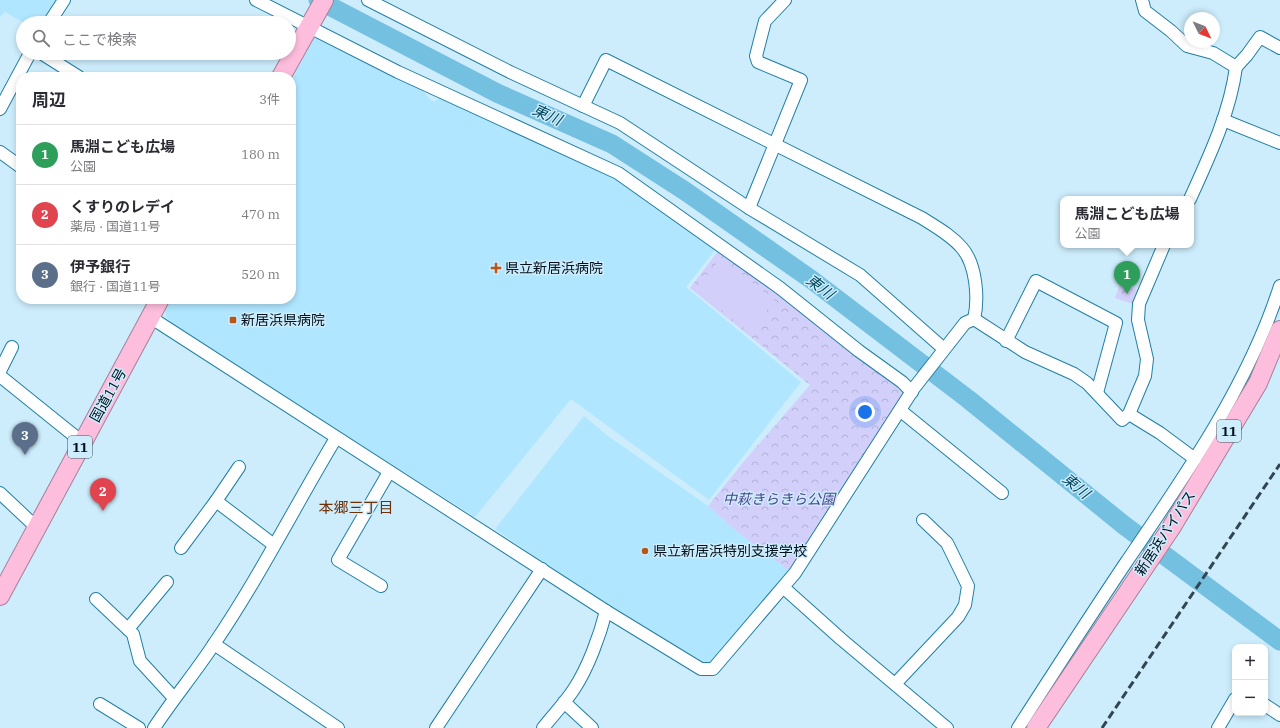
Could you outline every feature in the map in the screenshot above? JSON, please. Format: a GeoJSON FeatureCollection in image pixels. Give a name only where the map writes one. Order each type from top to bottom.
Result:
{"type":"FeatureCollection","features":[{"type":"Feature","properties":{"kind":"highway"},"geometry":{"type":"LineString","coordinates":[[296,50],[324,0]]}},
{"type":"Feature","properties":{"kind":"highway"},"geometry":{"type":"LineString","coordinates":[[284,72],[290,60]]}},
{"type":"Feature","properties":{"kind":"highway","name":"国道11号"},"geometry":{"type":"LineString","coordinates":[[0,596],[157,304]]}},
{"type":"Feature","properties":{"kind":"highway","name":"新居浜バイパス"},"geometry":{"type":"LineString","coordinates":[[1036,728],[1133,567],[1258,383],[1280,330]]}},
{"type":"Feature","properties":{"kind":"street"},"geometry":{"type":"LineString","coordinates":[[54,16],[64,0]]}},
{"type":"Feature","properties":{"kind":"street"},"geometry":{"type":"LineString","coordinates":[[256,0],[311,22],[398,72],[623,176],[780,288],[859,351],[913,390]]}},
{"type":"Feature","properties":{"kind":"street"},"geometry":{"type":"LineString","coordinates":[[368,0],[510,72],[620,123],[749,208],[860,275],[942,352]]}},
{"type":"Feature","properties":{"kind":"street"},"geometry":{"type":"LineString","coordinates":[[749,208],[801,80],[758,62],[756,56],[766,20],[784,0]]}},
{"type":"Feature","properties":{"kind":"street"},"geometry":{"type":"LineString","coordinates":[[1142,0],[1145,11],[1171,31],[1187,46],[1213,53],[1236,67]]}},
{"type":"Feature","properties":{"kind":"street"},"geometry":{"type":"LineString","coordinates":[[1191,196],[1223,120],[1233,91],[1236,67],[1248,55],[1260,37],[1280,48]]}},
{"type":"Feature","properties":{"kind":"street"},"geometry":{"type":"LineString","coordinates":[[20,72],[26,60]]}},
{"type":"Feature","properties":{"kind":"street"},"geometry":{"type":"LineString","coordinates":[[52,60],[71,72]]}},
{"type":"Feature","properties":{"kind":"street"},"geometry":{"type":"LineString","coordinates":[[583,106],[606,60],[879,195],[922,218],[947,234],[962,248],[969,260],[978,297],[974,319]]}},
{"type":"Feature","properties":{"kind":"street"},"geometry":{"type":"LineString","coordinates":[[0,109],[16,79]]}},
{"type":"Feature","properties":{"kind":"street"},"geometry":{"type":"LineString","coordinates":[[1223,120],[1280,143]]}},
{"type":"Feature","properties":{"kind":"street"},"geometry":{"type":"LineString","coordinates":[[0,152],[16,163]]}},
{"type":"Feature","properties":{"kind":"street"},"geometry":{"type":"LineString","coordinates":[[974,319],[1006,341],[1074,374],[1097,393],[1122,420],[1129,414],[1145,376],[1147,359],[1138,320],[1140,299],[1163,248]]}},
{"type":"Feature","properties":{"kind":"street"},"geometry":{"type":"LineString","coordinates":[[1006,341],[1036,280],[1116,323],[1097,393]]}},
{"type":"Feature","properties":{"kind":"street"},"geometry":{"type":"LineString","coordinates":[[1165,522],[1195,459],[1246,368],[1269,320],[1280,286]]}},
{"type":"Feature","properties":{"kind":"street"},"geometry":{"type":"LineString","coordinates":[[150,317],[606,611],[701,669],[712,669],[784,588],[901,411],[913,390],[965,323],[974,319]]}},
{"type":"Feature","properties":{"kind":"street"},"geometry":{"type":"LineString","coordinates":[[0,371],[12,346]]}},
{"type":"Feature","properties":{"kind":"street"},"geometry":{"type":"LineString","coordinates":[[0,376],[82,442]]}},
{"type":"Feature","properties":{"kind":"street"},"geometry":{"type":"LineString","coordinates":[[901,411],[1002,493]]}},
{"type":"Feature","properties":{"kind":"street"},"geometry":{"type":"LineString","coordinates":[[1129,414],[1160,433],[1195,459]]}},
{"type":"Feature","properties":{"kind":"street"},"geometry":{"type":"LineString","coordinates":[[154,728],[214,644],[336,438]]}},
{"type":"Feature","properties":{"kind":"street"},"geometry":{"type":"LineString","coordinates":[[181,548],[239,467]]}},
{"type":"Feature","properties":{"kind":"street"},"geometry":{"type":"LineString","coordinates":[[381,586],[338,560],[389,472]]}},
{"type":"Feature","properties":{"kind":"street"},"geometry":{"type":"LineString","coordinates":[[0,494],[36,527]]}},
{"type":"Feature","properties":{"kind":"street"},"geometry":{"type":"LineString","coordinates":[[216,501],[274,545]]}},
{"type":"Feature","properties":{"kind":"street"},"geometry":{"type":"LineString","coordinates":[[894,684],[958,617],[964,605],[968,586],[947,544],[923,520]]}},
{"type":"Feature","properties":{"kind":"street"},"geometry":{"type":"LineString","coordinates":[[1018,728],[1133,567]]}},
{"type":"Feature","properties":{"kind":"street"},"geometry":{"type":"LineString","coordinates":[[436,728],[542,569]]}},
{"type":"Feature","properties":{"kind":"street"},"geometry":{"type":"LineString","coordinates":[[128,629],[167,582]]}},
{"type":"Feature","properties":{"kind":"street"},"geometry":{"type":"LineString","coordinates":[[784,588],[947,728]]}},
{"type":"Feature","properties":{"kind":"street"},"geometry":{"type":"LineString","coordinates":[[96,599],[133,634],[140,661],[174,698]]}},
{"type":"Feature","properties":{"kind":"street"},"geometry":{"type":"LineString","coordinates":[[543,728],[564,702],[583,673],[603,623],[606,611]]}},
{"type":"Feature","properties":{"kind":"street"},"geometry":{"type":"LineString","coordinates":[[214,644],[338,728]]}},
{"type":"Feature","properties":{"kind":"street"},"geometry":{"type":"LineString","coordinates":[[564,702],[592,728]]}},
{"type":"Feature","properties":{"kind":"street"},"geometry":{"type":"LineString","coordinates":[[100,704],[139,728]]}},
{"type":"Feature","properties":{"kind":"street"},"geometry":{"type":"LineString","coordinates":[[1218,728],[1232,704]]}},
{"type":"Feature","properties":{"kind":"street"},"geometry":{"type":"LineString","coordinates":[[1268,707],[1280,715]]}},
{"type":"Feature","properties":{"kind":"shaded area"},"geometry":{"type":"Polygon","coordinates":[[[0,0],[60,0],[49,16],[16,16],[16,18],[5,12],[0,17],[0,0]]]}},
{"type":"Feature","properties":{"kind":"shaded area","name":"県立新居浜病院"},"geometry":{"type":"Polygon","coordinates":[[[315,37],[324,39],[421,89],[431,100],[435,102],[440,96],[473,110],[480,117],[554,148],[624,183],[716,249],[686,287],[801,382],[709,500],[571,399],[475,517],[198,341],[175,326],[166,317],[165,311],[169,304],[296,304],[296,72],[315,37]]]}},
{"type":"Feature","properties":{"kind":"shaded area","name":"県立新居浜特別支援学校"},"geometry":{"type":"Polygon","coordinates":[[[584,416],[608,436],[708,506],[735,530],[791,572],[713,662],[699,664],[578,587],[495,529],[584,416]]]}},
{"type":"Feature","properties":{"kind":"green space","name":"中萩きらきら公園"},"geometry":{"type":"Polygon","coordinates":[[[718,251],[778,294],[905,391],[791,572],[735,530],[708,506],[745,460],[810,385],[690,288],[718,251]]]}},
{"type":"Feature","properties":{"kind":"green space"},"geometry":{"type":"Polygon","coordinates":[[[721,258],[775,301],[749,332],[696,289],[721,258]]]}},
{"type":"Feature","properties":{"kind":"green space"},"geometry":{"type":"Polygon","coordinates":[[[1120,284],[1138,290],[1133,304],[1115,298],[1120,284]]]}},
{"type":"Feature","properties":{"kind":"waterway","name":"東川"},"geometry":{"type":"LineString","coordinates":[[318,0],[497,93],[612,144],[685,191],[812,280],[968,399],[1125,526],[1280,641]]}},
{"type":"Feature","properties":{"kind":"railway"},"geometry":{"type":"LineString","coordinates":[[1102,728],[1280,464]]}},
{"type":"Feature","properties":{"kind":"place","name":"県立新居浜病院"},"geometry":{"type":"Point","coordinates":[496,268]}},
{"type":"Feature","properties":{"kind":"place","name":"馬淵こども広場"},"geometry":{"type":"Point","coordinates":[1127,294]}},
{"type":"Feature","properties":{"kind":"place","name":"新居浜県病院"},"geometry":{"type":"Point","coordinates":[233,320]}},
{"type":"Feature","properties":{"kind":"place","name":"伊予銀行"},"geometry":{"type":"Point","coordinates":[25,455]}},
{"type":"Feature","properties":{"kind":"place","name":"くすりのレデイ"},"geometry":{"type":"Point","coordinates":[103,511]}},
{"type":"Feature","properties":{"kind":"place","name":"県立新居浜特別支援学校"},"geometry":{"type":"Point","coordinates":[645,551]}},
{"type":"Feature","properties":{"kind":"district","name":"本郷三丁目"},"geometry":{"type":"Point","coordinates":[356,508]}}]}
